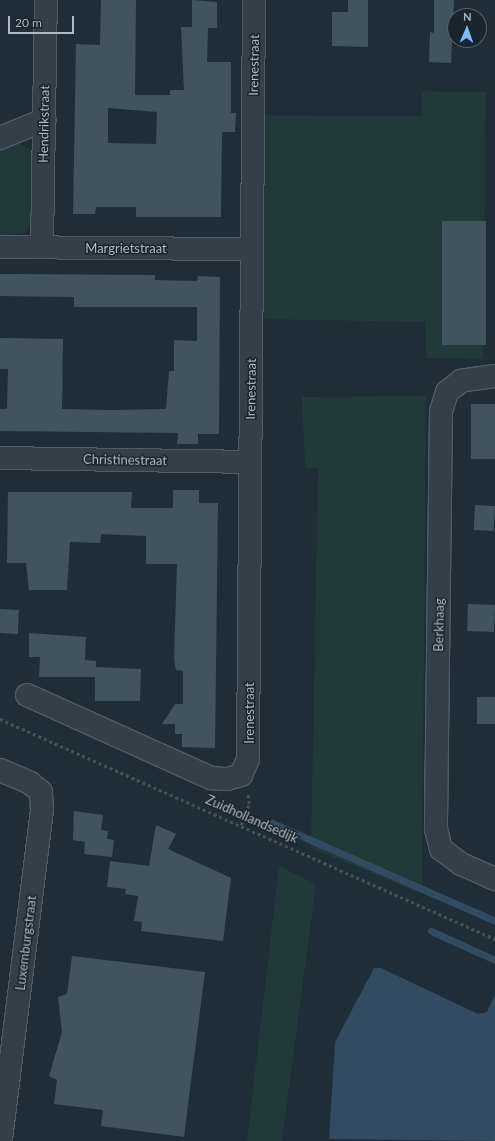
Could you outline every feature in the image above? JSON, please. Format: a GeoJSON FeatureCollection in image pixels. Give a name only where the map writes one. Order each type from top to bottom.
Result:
{"type":"FeatureCollection","features":[{"type":"Feature","properties":{"kind":"street","name":"Hendrikstraat"},"geometry":{"type":"LineString","coordinates":[[42,247],[46,0]]}},
{"type":"Feature","properties":{"kind":"street","name":"Irenestraat"},"geometry":{"type":"LineString","coordinates":[[241,775],[248,759],[254,0]]}},
{"type":"Feature","properties":{"kind":"street"},"geometry":{"type":"LineString","coordinates":[[0,138],[44,120]]}},
{"type":"Feature","properties":{"kind":"street","name":"Margrietstraat"},"geometry":{"type":"LineString","coordinates":[[0,247],[252,249]]}},
{"type":"Feature","properties":{"kind":"street","name":"Berkhaag"},"geometry":{"type":"LineString","coordinates":[[495,376],[461,381],[447,392],[441,412],[436,829],[441,849],[461,864],[495,879]]}},
{"type":"Feature","properties":{"kind":"street","name":"Christinestraat"},"geometry":{"type":"LineString","coordinates":[[0,458],[250,462]]}},
{"type":"Feature","properties":{"kind":"street"},"geometry":{"type":"LineString","coordinates":[[27,695],[211,778],[227,779],[241,775]]}},
{"type":"Feature","properties":{"kind":"street","name":"Luxemburgstraat"},"geometry":{"type":"LineString","coordinates":[[0,770],[30,783],[41,792],[42,810],[1,1141]]}},
{"type":"Feature","properties":{"kind":"path","name":"Zuidhollandsedijk"},"geometry":{"type":"LineString","coordinates":[[0,718],[495,939]]}},
{"type":"Feature","properties":{"kind":"path"},"geometry":{"type":"LineString","coordinates":[[241,775],[249,804],[241,825]]}},
{"type":"Feature","properties":{"kind":"green space"},"geometry":{"type":"Polygon","coordinates":[[[422,91],[486,92],[483,359],[426,358],[425,322],[259,319],[261,115],[421,116],[422,91]]]}},
{"type":"Feature","properties":{"kind":"green space"},"geometry":{"type":"Polygon","coordinates":[[[15,142],[31,150],[34,162],[33,220],[24,233],[0,236],[0,147],[15,142]]]}},
{"type":"Feature","properties":{"kind":"green space"},"geometry":{"type":"Polygon","coordinates":[[[426,396],[422,894],[311,848],[318,468],[305,468],[302,397],[426,396]]]}},
{"type":"Feature","properties":{"kind":"green space"},"geometry":{"type":"Polygon","coordinates":[[[279,866],[316,884],[282,1141],[247,1141],[279,866]]]}},
{"type":"Feature","properties":{"kind":"water"},"geometry":{"type":"Polygon","coordinates":[[[374,968],[381,968],[478,1014],[487,1012],[495,994],[495,1141],[329,1139],[335,1042],[374,968]]]}},
{"type":"Feature","properties":{"kind":"building"},"geometry":{"type":"Polygon","coordinates":[[[101,0],[136,0],[135,95],[170,95],[170,90],[184,90],[181,27],[192,27],[192,0],[217,2],[217,28],[208,28],[207,62],[231,62],[231,113],[236,113],[235,132],[222,132],[221,217],[136,217],[136,207],[96,207],[95,214],[73,214],[76,44],[100,45],[101,0]],[[108,108],[108,143],[156,144],[157,112],[108,108]]]}},
{"type":"Feature","properties":{"kind":"building"},"geometry":{"type":"Polygon","coordinates":[[[348,0],[368,0],[368,47],[332,46],[332,12],[348,12],[348,0]]]}},
{"type":"Feature","properties":{"kind":"building"},"geometry":{"type":"Polygon","coordinates":[[[434,0],[454,0],[454,8],[447,8],[447,48],[452,48],[451,63],[429,62],[430,32],[434,33],[434,0]]]}},
{"type":"Feature","properties":{"kind":"building"},"geometry":{"type":"Polygon","coordinates":[[[442,221],[486,221],[486,345],[442,345],[442,221]]]}},
{"type":"Feature","properties":{"kind":"building"},"geometry":{"type":"Polygon","coordinates":[[[0,274],[155,275],[155,280],[197,281],[198,276],[220,277],[219,434],[198,434],[198,444],[177,444],[178,433],[0,431],[0,409],[7,409],[8,369],[0,369],[0,338],[63,339],[62,409],[166,409],[169,371],[174,371],[174,340],[197,341],[197,307],[74,307],[74,297],[0,296],[0,274]]]}},
{"type":"Feature","properties":{"kind":"building"},"geometry":{"type":"Polygon","coordinates":[[[471,404],[495,404],[495,459],[471,459],[471,404]]]}},
{"type":"Feature","properties":{"kind":"building"},"geometry":{"type":"Polygon","coordinates":[[[173,490],[199,490],[199,503],[218,503],[215,748],[182,747],[182,734],[175,734],[175,724],[162,724],[175,704],[183,704],[183,671],[176,670],[174,659],[177,564],[146,564],[146,536],[101,534],[100,543],[70,542],[67,590],[29,590],[26,563],[7,563],[8,492],[132,492],[131,508],[173,508],[173,490]]]}},
{"type":"Feature","properties":{"kind":"building"},"geometry":{"type":"Polygon","coordinates":[[[475,505],[495,506],[494,531],[474,530],[475,505]]]}},
{"type":"Feature","properties":{"kind":"building"},"geometry":{"type":"Polygon","coordinates":[[[468,604],[495,605],[494,632],[467,631],[468,604]]]}},
{"type":"Feature","properties":{"kind":"building"},"geometry":{"type":"Polygon","coordinates":[[[0,609],[19,610],[18,634],[0,633],[0,609]]]}},
{"type":"Feature","properties":{"kind":"building"},"geometry":{"type":"Polygon","coordinates":[[[29,633],[86,637],[85,660],[96,661],[96,667],[141,669],[140,701],[95,701],[95,677],[39,677],[40,657],[29,657],[29,633]]]}},
{"type":"Feature","properties":{"kind":"building"},"geometry":{"type":"Polygon","coordinates":[[[477,697],[495,697],[495,724],[477,724],[477,697]]]}},
{"type":"Feature","properties":{"kind":"building"},"geometry":{"type":"Polygon","coordinates":[[[74,811],[103,815],[101,830],[108,831],[107,839],[114,840],[112,857],[84,854],[85,842],[73,840],[74,811]]]}},
{"type":"Feature","properties":{"kind":"building"},"geometry":{"type":"Polygon","coordinates":[[[156,825],[176,834],[168,849],[231,878],[223,941],[141,931],[142,922],[134,921],[138,896],[125,894],[126,889],[107,887],[110,861],[149,866],[156,825]]]}},
{"type":"Feature","properties":{"kind":"building"},"geometry":{"type":"Polygon","coordinates":[[[72,956],[205,972],[184,1137],[101,1126],[103,1110],[54,1104],[57,1080],[49,1076],[62,1032],[58,997],[67,994],[72,956]]]}},
{"type":"Feature","properties":{"kind":"waterway"},"geometry":{"type":"LineString","coordinates":[[272,823],[495,921]]}},
{"type":"Feature","properties":{"kind":"waterway"},"geometry":{"type":"LineString","coordinates":[[431,931],[495,960]]}}]}
